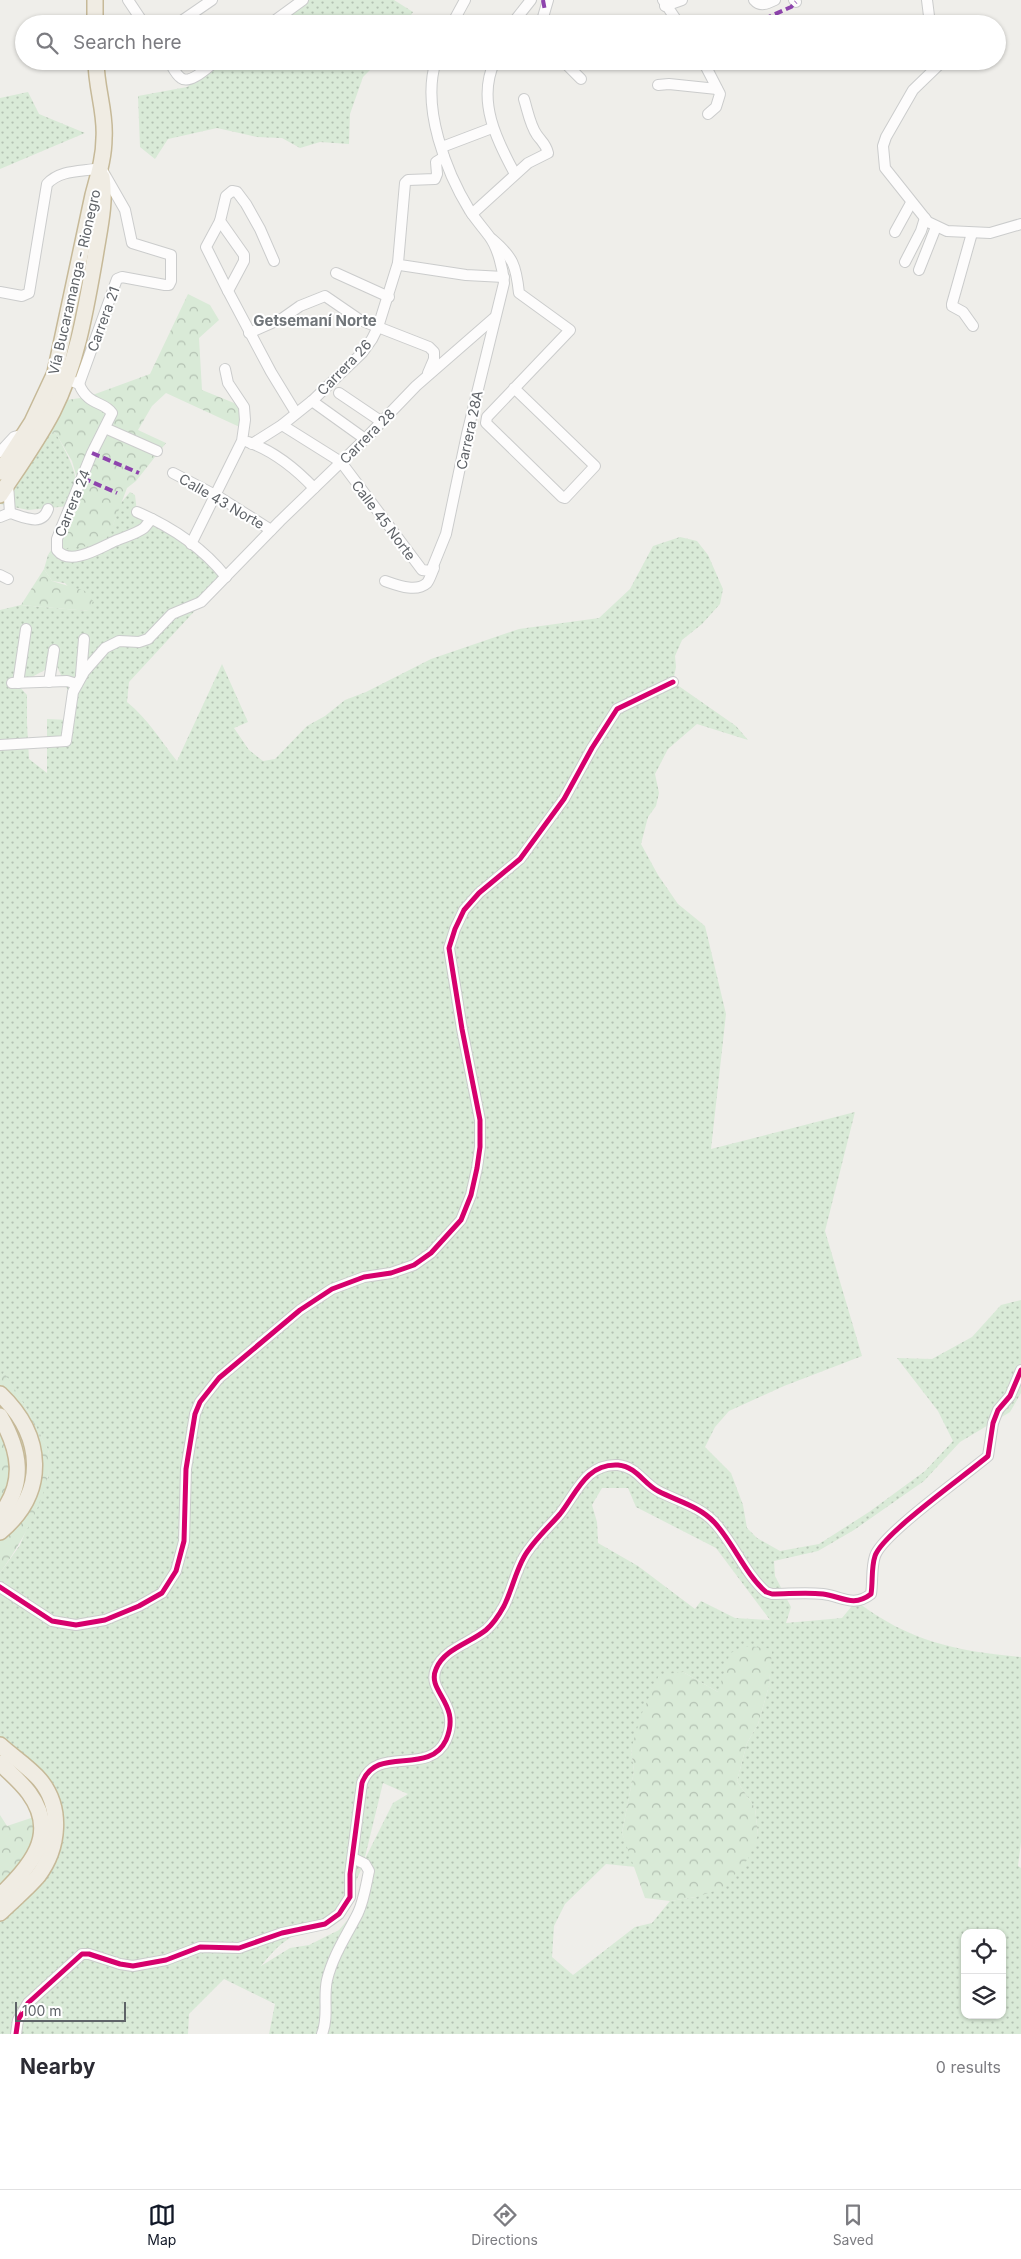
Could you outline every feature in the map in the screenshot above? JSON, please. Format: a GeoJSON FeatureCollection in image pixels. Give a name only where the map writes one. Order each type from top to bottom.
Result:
{"type":"FeatureCollection","features":[{"type":"Feature","properties":{"kind":"highway"},"geometry":{"type":"LineString","coordinates":[[95,0],[95,15]]}},
{"type":"Feature","properties":{"kind":"highway","name":"Vía Bucaramanga - Rionegro"},"geometry":{"type":"LineString","coordinates":[[3,483],[55,373],[93,195],[101,168],[105,137],[96,83],[96,70]]}},
{"type":"Feature","properties":{"kind":"highway","name":"Vía Bucaramanga - Rionegro"},"geometry":{"type":"LineString","coordinates":[[3,483],[72,381],[98,235],[104,188],[101,168]]}},
{"type":"Feature","properties":{"kind":"highway"},"geometry":{"type":"LineString","coordinates":[[0,1394],[13,1406],[25,1425],[31,1440],[35,1463],[33,1482],[27,1500],[12,1522],[0,1532]]}},
{"type":"Feature","properties":{"kind":"highway"},"geometry":{"type":"LineString","coordinates":[[0,1416],[14,1444],[18,1463],[18,1479],[14,1496],[0,1516]]}},
{"type":"Feature","properties":{"kind":"highway"},"geometry":{"type":"LineString","coordinates":[[0,1745],[40,1780],[51,1797],[56,1817],[56,1839],[44,1868],[0,1914]]}},
{"type":"Feature","properties":{"kind":"highway"},"geometry":{"type":"LineString","coordinates":[[0,1763],[29,1793],[40,1814],[42,1830],[36,1854],[30,1864],[0,1896]]}},
{"type":"Feature","properties":{"kind":"street"},"geometry":{"type":"LineString","coordinates":[[128,0],[138,15]]}},
{"type":"Feature","properties":{"kind":"street"},"geometry":{"type":"LineString","coordinates":[[190,15],[212,0]]}},
{"type":"Feature","properties":{"kind":"street"},"geometry":{"type":"LineString","coordinates":[[282,15],[303,0]]}},
{"type":"Feature","properties":{"kind":"street"},"geometry":{"type":"LineString","coordinates":[[457,15],[465,0]]}},
{"type":"Feature","properties":{"kind":"street"},"geometry":{"type":"LineString","coordinates":[[519,15],[530,0]]}},
{"type":"Feature","properties":{"kind":"street"},"geometry":{"type":"LineString","coordinates":[[544,15],[548,0]]}},
{"type":"Feature","properties":{"kind":"street"},"geometry":{"type":"LineString","coordinates":[[673,15],[664,3],[682,0]]}},
{"type":"Feature","properties":{"kind":"street"},"geometry":{"type":"LineString","coordinates":[[754,0],[759,4],[775,0]]}},
{"type":"Feature","properties":{"kind":"street"},"geometry":{"type":"LineString","coordinates":[[927,0],[929,15]]}},
{"type":"Feature","properties":{"kind":"street"},"geometry":{"type":"LineString","coordinates":[[175,70],[180,78],[184,80],[190,79],[203,70]]}},
{"type":"Feature","properties":{"kind":"street"},"geometry":{"type":"LineString","coordinates":[[434,70],[431,89],[436,128],[455,184],[472,214],[490,237],[508,252],[514,265],[519,293]]}},
{"type":"Feature","properties":{"kind":"street"},"geometry":{"type":"LineString","coordinates":[[492,70],[489,79],[488,104],[492,128],[504,157],[515,174]]}},
{"type":"Feature","properties":{"kind":"street"},"geometry":{"type":"LineString","coordinates":[[572,70],[582,79]]}},
{"type":"Feature","properties":{"kind":"street"},"geometry":{"type":"LineString","coordinates":[[708,70],[720,94],[716,107],[708,114]]}},
{"type":"Feature","properties":{"kind":"street"},"geometry":{"type":"LineString","coordinates":[[934,70],[913,90],[883,146],[885,168],[925,218],[947,231],[990,233],[1021,224]]}},
{"type":"Feature","properties":{"kind":"street"},"geometry":{"type":"LineString","coordinates":[[658,85],[669,84],[718,89]]}},
{"type":"Feature","properties":{"kind":"street"},"geometry":{"type":"LineString","coordinates":[[472,214],[528,163],[548,152],[530,121],[524,99]]}},
{"type":"Feature","properties":{"kind":"street"},"geometry":{"type":"LineString","coordinates":[[443,152],[492,128]]}},
{"type":"Feature","properties":{"kind":"street","name":"Carrera 26"},"geometry":{"type":"LineString","coordinates":[[247,442],[282,425],[312,401],[362,353],[372,339],[400,264],[405,183],[408,180],[435,179],[437,174],[436,162],[443,152]]}},
{"type":"Feature","properties":{"kind":"street"},"geometry":{"type":"LineString","coordinates":[[0,292],[22,296],[29,293],[47,184],[61,173],[101,168]]}},
{"type":"Feature","properties":{"kind":"street","name":"Carrera 21"},"geometry":{"type":"LineString","coordinates":[[72,381],[117,279],[122,277],[165,285],[169,285],[171,281],[171,255],[132,243],[125,210],[101,168]]}},
{"type":"Feature","properties":{"kind":"street"},"geometry":{"type":"LineString","coordinates":[[274,261],[260,229],[236,192],[232,191],[226,196],[220,221],[206,247],[249,333],[296,413]]}},
{"type":"Feature","properties":{"kind":"street"},"geometry":{"type":"LineString","coordinates":[[895,232],[912,203]]}},
{"type":"Feature","properties":{"kind":"street"},"geometry":{"type":"LineString","coordinates":[[905,262],[921,232],[925,218]]}},
{"type":"Feature","properties":{"kind":"street"},"geometry":{"type":"LineString","coordinates":[[220,221],[244,255],[244,261],[230,296]]}},
{"type":"Feature","properties":{"kind":"street"},"geometry":{"type":"LineString","coordinates":[[920,270],[936,226]]}},
{"type":"Feature","properties":{"kind":"street"},"geometry":{"type":"LineString","coordinates":[[972,233],[952,306],[962,312],[973,326]]}},
{"type":"Feature","properties":{"kind":"street"},"geometry":{"type":"LineString","coordinates":[[490,237],[504,277],[504,288],[495,317]]}},
{"type":"Feature","properties":{"kind":"street"},"geometry":{"type":"LineString","coordinates":[[400,264],[466,275],[504,277]]}},
{"type":"Feature","properties":{"kind":"street"},"geometry":{"type":"LineString","coordinates":[[336,273],[389,297]]}},
{"type":"Feature","properties":{"kind":"street"},"geometry":{"type":"LineString","coordinates":[[504,288],[519,293],[570,330],[514,388],[487,417],[486,423],[565,498],[595,466],[514,388]]}},
{"type":"Feature","properties":{"kind":"street"},"geometry":{"type":"LineString","coordinates":[[249,333],[283,318],[300,306],[325,296],[345,311],[378,327],[429,347],[434,352],[434,360],[428,374]]}},
{"type":"Feature","properties":{"kind":"street","name":"Carrera 28"},"geometry":{"type":"LineString","coordinates":[[0,744],[66,741],[70,704],[79,681],[105,648],[119,641],[139,642],[148,639],[172,614],[201,602],[428,374],[495,317]]}},
{"type":"Feature","properties":{"kind":"street","name":"Carrera 28A"},"geometry":{"type":"LineString","coordinates":[[443,544],[495,317]]}},
{"type":"Feature","properties":{"kind":"street"},"geometry":{"type":"LineString","coordinates":[[191,544],[215,496],[247,442],[244,407],[228,383],[225,369]]}},
{"type":"Feature","properties":{"kind":"street","name":"Carrera 24"},"geometry":{"type":"LineString","coordinates":[[72,381],[93,402],[110,410],[112,413],[60,531],[56,546],[59,553],[80,556],[97,551],[144,528],[152,519]]}},
{"type":"Feature","properties":{"kind":"street"},"geometry":{"type":"LineString","coordinates":[[339,393],[382,422]]}},
{"type":"Feature","properties":{"kind":"street"},"geometry":{"type":"LineString","coordinates":[[312,401],[365,439]]}},
{"type":"Feature","properties":{"kind":"street"},"geometry":{"type":"LineString","coordinates":[[282,425],[341,462]]}},
{"type":"Feature","properties":{"kind":"street"},"geometry":{"type":"LineString","coordinates":[[105,428],[157,451]]}},
{"type":"Feature","properties":{"kind":"street"},"geometry":{"type":"LineString","coordinates":[[0,452],[14,437],[25,434]]}},
{"type":"Feature","properties":{"kind":"street"},"geometry":{"type":"LineString","coordinates":[[247,442],[286,462],[314,488]]}},
{"type":"Feature","properties":{"kind":"street","name":"Calle 45 Norte"},"geometry":{"type":"LineString","coordinates":[[341,462],[422,570],[431,571],[434,568],[443,544]]}},
{"type":"Feature","properties":{"kind":"street","name":"Calle 43 Norte"},"geometry":{"type":"LineString","coordinates":[[173,473],[271,530]]}},
{"type":"Feature","properties":{"kind":"street"},"geometry":{"type":"LineString","coordinates":[[3,483],[10,513]]}},
{"type":"Feature","properties":{"kind":"street"},"geometry":{"type":"LineString","coordinates":[[0,517],[10,513],[32,520],[40,520],[45,516],[48,509]]}},
{"type":"Feature","properties":{"kind":"street"},"geometry":{"type":"LineString","coordinates":[[137,512],[152,519],[191,544],[226,577]]}},
{"type":"Feature","properties":{"kind":"street"},"geometry":{"type":"LineString","coordinates":[[385,581],[403,587],[420,587],[428,582],[434,568]]}},
{"type":"Feature","properties":{"kind":"street"},"geometry":{"type":"LineString","coordinates":[[26,629],[15,683],[79,681],[84,638]]}},
{"type":"Feature","properties":{"kind":"street"},"geometry":{"type":"LineString","coordinates":[[49,682],[54,650]]}},
{"type":"Feature","properties":{"kind":"street"},"geometry":{"type":"LineString","coordinates":[[0,1587],[52,1621],[76,1626],[113,1616],[139,1606],[162,1593],[176,1571],[184,1541],[186,1469],[195,1414],[200,1402],[219,1378],[300,1310],[332,1290],[364,1278],[391,1273],[414,1265],[431,1253],[461,1220],[472,1195],[480,1147],[480,1120],[463,1039],[449,948],[455,929],[464,910],[479,893],[520,859],[564,799],[592,748],[617,709],[673,682]]}},
{"type":"Feature","properties":{"kind":"street"},"geometry":{"type":"LineString","coordinates":[[16,2034],[18,2020],[28,2003],[82,1954],[89,1954],[133,1966],[166,1960],[200,1947],[239,1948],[282,1933],[324,1924],[339,1914],[350,1897],[350,1874],[362,1783],[367,1772],[378,1764],[423,1759],[438,1751],[443,1745],[451,1720],[450,1711],[434,1679],[436,1668],[443,1657],[485,1631],[493,1623],[504,1606],[525,1556],[561,1512],[577,1486],[588,1475],[608,1465],[630,1468],[656,1490],[706,1514],[734,1547],[766,1592],[772,1594],[823,1594],[835,1598],[856,1601],[864,1600],[870,1594],[875,1557],[882,1545],[913,1517],[988,1456],[998,1410],[1010,1396],[1021,1370]]}},
{"type":"Feature","properties":{"kind":"street"},"geometry":{"type":"LineString","coordinates":[[322,2034],[326,2020],[324,1996],[327,1981],[342,1941],[358,1913],[369,1871],[365,1864],[353,1858]]}},
{"type":"Feature","properties":{"kind":"green space"},"geometry":{"type":"Polygon","coordinates":[[[305,0],[394,0],[413,12],[411,15],[286,15],[305,0]]]}},
{"type":"Feature","properties":{"kind":"green space"},"geometry":{"type":"Polygon","coordinates":[[[210,70],[370,70],[363,77],[350,114],[349,144],[320,142],[300,148],[282,138],[257,137],[217,128],[168,139],[155,159],[140,147],[138,96],[187,87],[210,70]]]}},
{"type":"Feature","properties":{"kind":"green space"},"geometry":{"type":"Polygon","coordinates":[[[28,92],[39,114],[85,133],[0,169],[0,98],[28,92]]]}},
{"type":"Feature","properties":{"kind":"green space"},"geometry":{"type":"Polygon","coordinates":[[[101,202],[69,376],[41,440],[55,432],[72,467],[80,505],[28,510],[0,504],[0,470],[50,377],[101,202]]]}},
{"type":"Feature","properties":{"kind":"green space"},"geometry":{"type":"Polygon","coordinates":[[[188,294],[210,305],[219,320],[199,338],[202,390],[244,407],[244,429],[166,393],[152,406],[138,430],[166,443],[136,481],[127,488],[103,545],[65,548],[48,555],[80,505],[78,482],[72,461],[55,432],[40,440],[60,401],[87,397],[150,374],[188,294]]]}},
{"type":"Feature","properties":{"kind":"green space"},"geometry":{"type":"Polygon","coordinates":[[[130,492],[135,495],[137,512],[171,529],[226,577],[129,682],[127,702],[148,723],[177,761],[222,664],[248,722],[234,728],[249,750],[263,761],[275,759],[307,726],[325,716],[345,700],[366,692],[431,659],[519,629],[599,618],[630,589],[653,546],[680,537],[697,541],[708,555],[723,589],[720,604],[702,624],[682,640],[675,656],[676,667],[673,682],[736,726],[748,740],[697,724],[668,749],[655,774],[659,793],[656,806],[648,817],[641,844],[658,875],[678,904],[705,926],[726,1014],[711,1149],[855,1112],[825,1231],[862,1356],[784,1386],[729,1411],[715,1427],[705,1447],[731,1473],[743,1505],[747,1528],[757,1538],[780,1551],[819,1544],[869,1512],[925,1471],[953,1441],[938,1411],[897,1358],[932,1359],[972,1337],[1001,1305],[1021,1300],[1021,1393],[1010,1412],[960,1442],[924,1481],[854,1530],[818,1551],[774,1561],[775,1576],[791,1607],[786,1623],[842,1618],[856,1601],[895,1626],[934,1642],[997,1655],[1021,1657],[1021,1842],[1018,1866],[1021,1868],[1021,2034],[269,2034],[275,2004],[224,1979],[189,2014],[188,2034],[0,2034],[0,1896],[40,1815],[0,1763],[0,1573],[20,1545],[48,1477],[49,1452],[28,1411],[4,1373],[0,1379],[0,610],[21,605],[89,611],[65,583],[52,581],[44,569],[48,555],[65,548],[82,545],[113,525],[120,504],[130,492]],[[56,664],[16,683],[27,695],[29,759],[47,773],[47,719],[69,720],[74,704],[56,664]],[[602,1488],[592,1505],[597,1522],[598,1543],[638,1566],[695,1609],[701,1601],[735,1618],[770,1620],[716,1548],[636,1507],[628,1488],[602,1488]],[[771,1649],[718,1692],[683,1672],[631,1749],[634,1771],[622,1833],[636,1867],[606,1864],[565,1904],[554,1926],[552,1957],[573,1975],[635,1927],[652,1923],[670,1901],[696,1897],[758,1835],[755,1808],[737,1781],[747,1743],[758,1724],[769,1686],[771,1649]],[[383,1783],[364,1861],[393,1803],[408,1794],[383,1783]],[[363,1865],[351,1893],[331,1925],[292,1937],[277,1948],[261,1966],[290,1948],[309,1945],[339,1930],[363,1902],[363,1865]]]}},
{"type":"Feature","properties":{"kind":"green space"},"geometry":{"type":"Polygon","coordinates":[[[44,569],[52,581],[85,591],[93,601],[89,611],[21,605],[44,569]]]}},
{"type":"Feature","properties":{"kind":"green space"},"geometry":{"type":"Polygon","coordinates":[[[4,1372],[48,1449],[49,1467],[46,1483],[34,1516],[17,1548],[0,1573],[0,1379],[4,1372]]]}},
{"type":"Feature","properties":{"kind":"green space"},"geometry":{"type":"Polygon","coordinates":[[[749,1646],[772,1649],[769,1686],[758,1724],[747,1743],[737,1781],[755,1808],[758,1835],[748,1859],[723,1888],[696,1897],[670,1901],[645,1898],[622,1833],[634,1771],[631,1749],[642,1713],[659,1675],[683,1672],[718,1692],[730,1653],[749,1646]]]}},
{"type":"Feature","properties":{"kind":"green space"},"geometry":{"type":"Polygon","coordinates":[[[0,1815],[7,1826],[40,1815],[42,1830],[0,1896],[0,1815]]]}},
{"type":"Feature","properties":{"kind":"marked path"},"geometry":{"type":"LineString","coordinates":[[543,0],[545,11]]}},
{"type":"Feature","properties":{"kind":"marked path"},"geometry":{"type":"LineString","coordinates":[[773,15],[791,7],[796,2]]}},
{"type":"Feature","properties":{"kind":"marked path"},"geometry":{"type":"LineString","coordinates":[[92,453],[139,473]]}},
{"type":"Feature","properties":{"kind":"marked path"},"geometry":{"type":"LineString","coordinates":[[83,478],[117,493]]}},
{"type":"Feature","properties":{"kind":"cycle path"},"geometry":{"type":"LineString","coordinates":[[0,1587],[52,1621],[76,1625],[105,1620],[139,1606],[162,1593],[176,1571],[184,1541],[186,1469],[195,1414],[200,1402],[219,1378],[300,1310],[332,1289],[364,1277],[391,1273],[414,1265],[431,1253],[461,1220],[471,1195],[477,1168],[480,1147],[480,1120],[462,1029],[449,948],[455,929],[464,910],[479,893],[520,859],[564,799],[592,748],[617,709],[673,682]]}},
{"type":"Feature","properties":{"kind":"cycle path"},"geometry":{"type":"LineString","coordinates":[[16,2034],[18,2020],[28,2003],[82,1954],[89,1954],[133,1966],[166,1960],[200,1947],[239,1948],[282,1933],[325,1924],[339,1914],[350,1897],[350,1874],[362,1783],[369,1771],[379,1765],[416,1760],[428,1757],[438,1751],[446,1740],[450,1727],[450,1717],[436,1685],[434,1677],[436,1669],[445,1656],[480,1635],[498,1616],[524,1557],[590,1474],[607,1466],[625,1466],[658,1491],[708,1516],[721,1530],[752,1576],[766,1592],[772,1594],[817,1593],[847,1600],[858,1600],[871,1594],[875,1556],[881,1546],[908,1520],[988,1456],[993,1423],[998,1410],[1010,1396],[1021,1370]]}},
{"type":"Feature","properties":{"kind":"district","name":"Getsemaní Norte"},"geometry":{"type":"Point","coordinates":[315,320]}}]}
